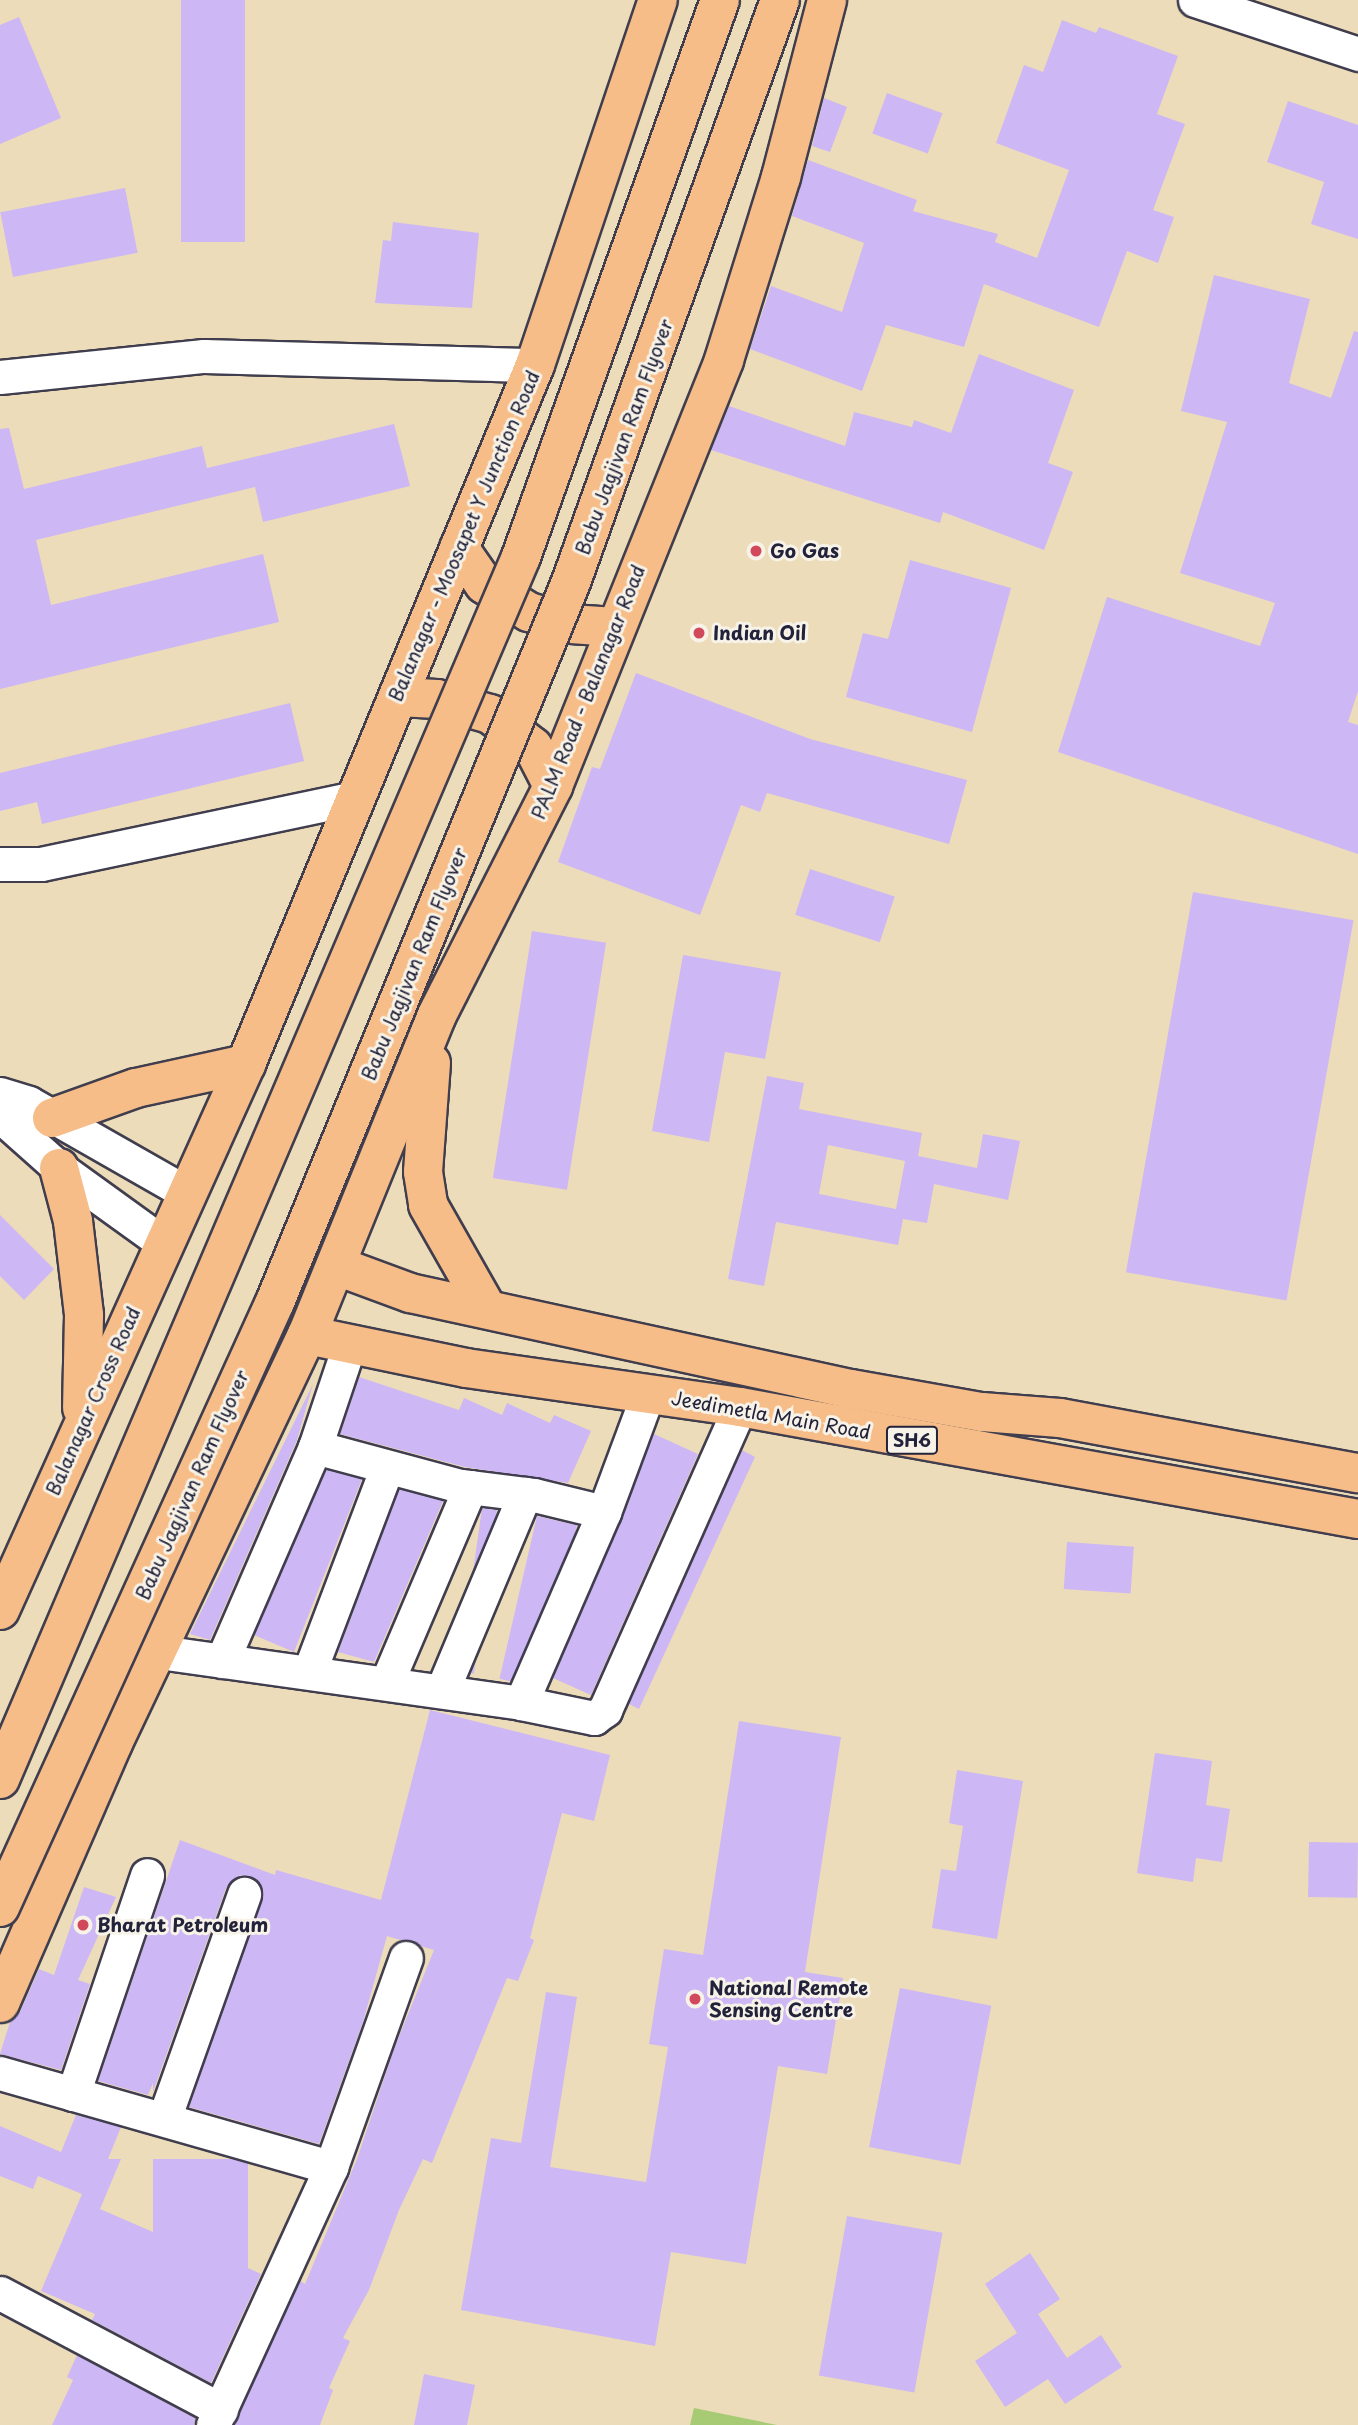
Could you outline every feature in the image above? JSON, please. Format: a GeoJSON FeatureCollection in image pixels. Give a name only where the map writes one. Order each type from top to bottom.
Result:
{"type":"FeatureCollection","features":[{"type":"Feature","properties":{"kind":"main road","name":"Balanagar - Moosapet Y Junction Road"},"geometry":{"type":"LineString","coordinates":[[246,1064],[536,365],[658,0]]}},
{"type":"Feature","properties":{"kind":"main road"},"geometry":{"type":"LineString","coordinates":[[0,1779],[521,557],[720,0]]}},
{"type":"Feature","properties":{"kind":"main road","name":"Babu Jagjivan Ram Flyover"},"geometry":{"type":"LineString","coordinates":[[0,1907],[275,1302],[544,646],[780,0]]}},
{"type":"Feature","properties":{"kind":"main road","name":"PALM Road - Balanagar Road"},"geometry":{"type":"LineString","coordinates":[[159,1651],[307,1335],[436,1017],[553,786],[724,360],[781,177],[827,0]]}},
{"type":"Feature","properties":{"kind":"main road"},"geometry":{"type":"LineString","coordinates":[[459,548],[484,584],[528,612],[571,624],[615,627]]}},
{"type":"Feature","properties":{"kind":"main road"},"geometry":{"type":"LineString","coordinates":[[398,696],[437,699],[490,714],[533,747],[553,786]]}},
{"type":"Feature","properties":{"kind":"main road"},"geometry":{"type":"LineString","coordinates":[[436,1017],[425,1123],[423,1172],[428,1205],[486,1307]]}},
{"type":"Feature","properties":{"kind":"main road"},"geometry":{"type":"LineString","coordinates":[[52,1118],[136,1088],[246,1064]]}},
{"type":"Feature","properties":{"kind":"main road"},"geometry":{"type":"LineString","coordinates":[[187,1193],[246,1064]]}},
{"type":"Feature","properties":{"kind":"main road"},"geometry":{"type":"LineString","coordinates":[[60,1168],[73,1221],[84,1315],[82,1424]]}},
{"type":"Feature","properties":{"kind":"main road","name":"Balanagar Cross Road"},"geometry":{"type":"LineString","coordinates":[[0,1610],[187,1193]]}},
{"type":"Feature","properties":{"kind":"main road","name":"Jeedimetla Main Road"},"geometry":{"type":"LineString","coordinates":[[337,1266],[410,1293],[486,1307],[851,1389],[982,1412],[1060,1418],[1358,1473]]}},
{"type":"Feature","properties":{"kind":"main road","name":"Jeedimetla Main Road"},"geometry":{"type":"LineString","coordinates":[[307,1335],[349,1346],[740,1407],[1358,1519]]}},
{"type":"Feature","properties":{"kind":"main road"},"geometry":{"type":"LineString","coordinates":[[0,2003],[113,1743],[159,1651]]}},
{"type":"Feature","properties":{"kind":"street"},"geometry":{"type":"LineString","coordinates":[[1195,0],[1358,54]]}},
{"type":"Feature","properties":{"kind":"street"},"geometry":{"type":"LineString","coordinates":[[0,377],[204,356],[536,365]]}},
{"type":"Feature","properties":{"kind":"street"},"geometry":{"type":"LineString","coordinates":[[0,864],[41,864],[355,798]]}},
{"type":"Feature","properties":{"kind":"street"},"geometry":{"type":"LineString","coordinates":[[0,1094],[29,1103],[187,1193]]}},
{"type":"Feature","properties":{"kind":"street"},"geometry":{"type":"LineString","coordinates":[[0,1108],[6,1121],[60,1168],[163,1243]]}},
{"type":"Feature","properties":{"kind":"street"},"geometry":{"type":"LineString","coordinates":[[222,1661],[315,1447],[349,1346]]}},
{"type":"Feature","properties":{"kind":"street"},"geometry":{"type":"LineString","coordinates":[[521,1703],[604,1512],[648,1394]]}},
{"type":"Feature","properties":{"kind":"street"},"geometry":{"type":"LineString","coordinates":[[159,1651],[310,1670],[521,1703],[577,1717],[594,1718],[606,1710],[740,1407]]}},
{"type":"Feature","properties":{"kind":"street"},"geometry":{"type":"LineString","coordinates":[[315,1447],[471,1487],[524,1494],[604,1512]]}},
{"type":"Feature","properties":{"kind":"street"},"geometry":{"type":"LineString","coordinates":[[310,1670],[387,1467]]}},
{"type":"Feature","properties":{"kind":"street"},"geometry":{"type":"LineString","coordinates":[[387,1682],[471,1487]]}},
{"type":"Feature","properties":{"kind":"street"},"geometry":{"type":"LineString","coordinates":[[442,1691],[524,1494]]}},
{"type":"Feature","properties":{"kind":"street"},"geometry":{"type":"LineString","coordinates":[[73,2094],[147,1875]]}},
{"type":"Feature","properties":{"kind":"street"},"geometry":{"type":"LineString","coordinates":[[164,2119],[244,1894]]}},
{"type":"Feature","properties":{"kind":"street"},"geometry":{"type":"LineString","coordinates":[[0,2293],[217,2417],[331,2166],[406,1958]]}},
{"type":"Feature","properties":{"kind":"street"},"geometry":{"type":"LineString","coordinates":[[0,2073],[331,2166]]}},
{"type":"Feature","properties":{"kind":"green space"},"geometry":{"type":"Polygon","coordinates":[[[694,2408],[777,2425],[690,2425],[694,2408]]]}},
{"type":"Feature","properties":{"kind":"building"},"geometry":{"type":"Polygon","coordinates":[[[181,0],[245,0],[245,242],[181,242],[181,0]]]}},
{"type":"Feature","properties":{"kind":"building"},"geometry":{"type":"Polygon","coordinates":[[[19,17],[61,118],[0,144],[0,25],[19,17]]]}},
{"type":"Feature","properties":{"kind":"building"},"geometry":{"type":"Polygon","coordinates":[[[1062,20],[1096,33],[1099,27],[1178,56],[1157,114],[1185,124],[1153,210],[1174,217],[1158,263],[1127,251],[1099,327],[984,284],[964,347],[886,325],[862,391],[750,349],[771,286],[842,312],[864,243],[792,216],[808,160],[917,200],[913,211],[998,234],[995,242],[1037,258],[1069,170],[996,143],[1024,65],[1043,72],[1062,20]]]}},
{"type":"Feature","properties":{"kind":"building"},"geometry":{"type":"Polygon","coordinates":[[[887,93],[942,113],[928,154],[872,133],[887,93]]]}},
{"type":"Feature","properties":{"kind":"building"},"geometry":{"type":"Polygon","coordinates":[[[824,98],[847,107],[830,152],[812,146],[824,98]]]}},
{"type":"Feature","properties":{"kind":"building"},"geometry":{"type":"Polygon","coordinates":[[[1288,101],[1358,125],[1358,239],[1311,224],[1324,182],[1267,162],[1288,101]]]}},
{"type":"Feature","properties":{"kind":"building"},"geometry":{"type":"Polygon","coordinates":[[[125,188],[138,253],[13,277],[0,212],[125,188]]]}},
{"type":"Feature","properties":{"kind":"building"},"geometry":{"type":"Polygon","coordinates":[[[393,222],[479,233],[472,308],[375,303],[383,240],[391,241],[393,222]]]}},
{"type":"Feature","properties":{"kind":"building"},"geometry":{"type":"Polygon","coordinates":[[[1214,275],[1310,299],[1289,383],[1331,398],[1354,331],[1358,332],[1358,691],[1348,722],[1358,725],[1358,854],[1058,752],[1107,597],[1260,646],[1275,603],[1180,573],[1227,422],[1181,411],[1214,275]]]}},
{"type":"Feature","properties":{"kind":"building"},"geometry":{"type":"Polygon","coordinates":[[[979,354],[1074,390],[1048,463],[1073,472],[1044,550],[943,512],[940,523],[711,450],[729,406],[845,446],[854,412],[912,427],[914,420],[951,433],[979,354]]]}},
{"type":"Feature","properties":{"kind":"building"},"geometry":{"type":"Polygon","coordinates":[[[394,424],[410,486],[263,522],[255,487],[36,540],[51,605],[263,554],[279,622],[0,689],[0,429],[9,428],[24,489],[202,446],[207,468],[394,424]]]}},
{"type":"Feature","properties":{"kind":"building"},"geometry":{"type":"Polygon","coordinates":[[[910,560],[1011,588],[972,732],[846,697],[863,633],[888,639],[910,560]]]}},
{"type":"Feature","properties":{"kind":"building"},"geometry":{"type":"Polygon","coordinates":[[[636,673],[810,739],[967,780],[949,844],[767,793],[760,812],[741,805],[700,915],[558,862],[592,767],[600,769],[636,673]]]}},
{"type":"Feature","properties":{"kind":"building"},"geometry":{"type":"Polygon","coordinates":[[[290,703],[304,761],[42,824],[37,802],[0,811],[0,773],[290,703]]]}},
{"type":"Feature","properties":{"kind":"building"},"geometry":{"type":"Polygon","coordinates":[[[810,869],[895,897],[880,942],[795,915],[810,869]]]}},
{"type":"Feature","properties":{"kind":"building"},"geometry":{"type":"Polygon","coordinates":[[[1193,892],[1354,920],[1286,1300],[1126,1272],[1193,892]]]}},
{"type":"Feature","properties":{"kind":"building"},"geometry":{"type":"Polygon","coordinates":[[[532,931],[606,943],[567,1190],[493,1178],[532,931]]]}},
{"type":"Feature","properties":{"kind":"building"},"geometry":{"type":"Polygon","coordinates":[[[683,955],[781,972],[765,1059],[725,1052],[709,1142],[652,1131],[683,955]]]}},
{"type":"Feature","properties":{"kind":"building"},"geometry":{"type":"Polygon","coordinates":[[[767,1076],[804,1083],[799,1109],[922,1133],[918,1156],[977,1168],[983,1134],[1020,1141],[1008,1200],[934,1184],[927,1223],[903,1219],[898,1245],[776,1222],[764,1286],[728,1279],[767,1076]],[[828,1145],[819,1194],[896,1209],[905,1161],[828,1145]]]}},
{"type":"Feature","properties":{"kind":"building"},"geometry":{"type":"Polygon","coordinates":[[[0,1215],[54,1269],[24,1300],[0,1276],[0,1215]]]}},
{"type":"Feature","properties":{"kind":"building"},"geometry":{"type":"Polygon","coordinates":[[[359,1377],[459,1410],[464,1398],[502,1415],[507,1403],[550,1423],[554,1415],[591,1431],[568,1483],[465,1467],[340,1434],[359,1377]]]}},
{"type":"Feature","properties":{"kind":"building"},"geometry":{"type":"Polygon","coordinates":[[[313,1384],[297,1440],[210,1640],[190,1634],[313,1384]]]}},
{"type":"Feature","properties":{"kind":"building"},"geometry":{"type":"Polygon","coordinates":[[[654,1434],[698,1454],[591,1695],[553,1678],[654,1434]]]}},
{"type":"Feature","properties":{"kind":"building"},"geometry":{"type":"Polygon","coordinates":[[[742,1450],[755,1457],[639,1709],[629,1704],[742,1450]]]}},
{"type":"Feature","properties":{"kind":"building"},"geometry":{"type":"Polygon","coordinates":[[[326,1470],[362,1479],[294,1652],[254,1635],[326,1470]]]}},
{"type":"Feature","properties":{"kind":"building"},"geometry":{"type":"Polygon","coordinates":[[[399,1489],[443,1501],[374,1662],[338,1652],[399,1489]]]}},
{"type":"Feature","properties":{"kind":"building"},"geometry":{"type":"Polygon","coordinates":[[[482,1508],[497,1510],[474,1673],[459,1671],[482,1508]]]}},
{"type":"Feature","properties":{"kind":"building"},"geometry":{"type":"Polygon","coordinates":[[[537,1516],[577,1525],[539,1688],[499,1679],[537,1516]]]}},
{"type":"Feature","properties":{"kind":"building"},"geometry":{"type":"Polygon","coordinates":[[[1067,1542],[1134,1547],[1131,1594],[1064,1589],[1067,1542]]]}},
{"type":"Feature","properties":{"kind":"building"},"geometry":{"type":"Polygon","coordinates":[[[430,1710],[610,1755],[594,1821],[562,1813],[530,1938],[534,1940],[518,1981],[507,1978],[432,2163],[423,2159],[399,2210],[369,2290],[343,2338],[350,2341],[329,2388],[333,2390],[320,2425],[234,2425],[300,2281],[305,2284],[357,2159],[394,2049],[434,1950],[387,1936],[363,2022],[319,2144],[189,2107],[262,1900],[258,1881],[240,1875],[226,1888],[153,2092],[153,2083],[148,2095],[98,2081],[180,1840],[275,1875],[276,1870],[381,1900],[430,1710]]]}},
{"type":"Feature","properties":{"kind":"building"},"geometry":{"type":"Polygon","coordinates":[[[739,1721],[841,1737],[805,1972],[843,1978],[827,2074],[778,2066],[746,2264],[671,2252],[655,2346],[461,2310],[491,2138],[521,2143],[546,1992],[577,1997],[550,2167],[646,2182],[668,2047],[649,2044],[664,1949],[703,1955],[739,1721]]]}},
{"type":"Feature","properties":{"kind":"building"},"geometry":{"type":"Polygon","coordinates":[[[1155,1753],[1212,1761],[1206,1805],[1230,1809],[1222,1862],[1196,1858],[1193,1882],[1137,1873],[1155,1753]]]}},
{"type":"Feature","properties":{"kind":"building"},"geometry":{"type":"Polygon","coordinates":[[[957,1770],[1023,1781],[997,1939],[932,1928],[941,1869],[956,1871],[963,1826],[949,1823],[957,1770]]]}},
{"type":"Feature","properties":{"kind":"building"},"geometry":{"type":"Polygon","coordinates":[[[1309,1842],[1358,1843],[1357,1898],[1308,1897],[1309,1842]]]}},
{"type":"Feature","properties":{"kind":"building"},"geometry":{"type":"Polygon","coordinates":[[[84,1887],[116,1897],[78,1980],[90,1984],[61,2070],[0,2054],[10,2022],[20,2012],[39,1969],[54,1975],[84,1887]]]}},
{"type":"Feature","properties":{"kind":"building"},"geometry":{"type":"Polygon","coordinates":[[[900,1988],[991,2006],[960,2165],[869,2147],[900,1988]]]}},
{"type":"Feature","properties":{"kind":"building"},"geometry":{"type":"Polygon","coordinates":[[[76,2115],[121,2127],[108,2159],[121,2159],[100,2209],[153,2232],[153,2159],[232,2159],[248,2163],[248,2268],[261,2274],[211,2383],[92,2320],[95,2314],[41,2291],[82,2194],[38,2176],[33,2189],[0,2176],[0,2126],[61,2152],[76,2115]]]}},
{"type":"Feature","properties":{"kind":"building"},"geometry":{"type":"Polygon","coordinates":[[[847,2216],[943,2233],[914,2392],[819,2376],[847,2216]]]}},
{"type":"Feature","properties":{"kind":"building"},"geometry":{"type":"Polygon","coordinates":[[[1030,2253],[1060,2299],[1038,2314],[1067,2358],[1101,2335],[1122,2367],[1065,2404],[1048,2379],[1005,2407],[975,2361],[1017,2333],[985,2284],[1030,2253]]]}},
{"type":"Feature","properties":{"kind":"building"},"geometry":{"type":"Polygon","coordinates":[[[77,2355],[195,2418],[194,2425],[52,2425],[73,2380],[67,2377],[77,2355]]]}},
{"type":"Feature","properties":{"kind":"building"},"geometry":{"type":"Polygon","coordinates":[[[424,2374],[475,2385],[467,2425],[414,2425],[424,2374]]]}},
{"type":"Feature","properties":{"kind":"place","name":"Go Gas"},"geometry":{"type":"Point","coordinates":[756,551]}},
{"type":"Feature","properties":{"kind":"place","name":"Indian Oil"},"geometry":{"type":"Point","coordinates":[699,633]}},
{"type":"Feature","properties":{"kind":"place","name":"Bharat Petroleum"},"geometry":{"type":"Point","coordinates":[83,1925]}},
{"type":"Feature","properties":{"kind":"place","name":"National Remote Sensing Centre"},"geometry":{"type":"Point","coordinates":[695,1999]}}]}
